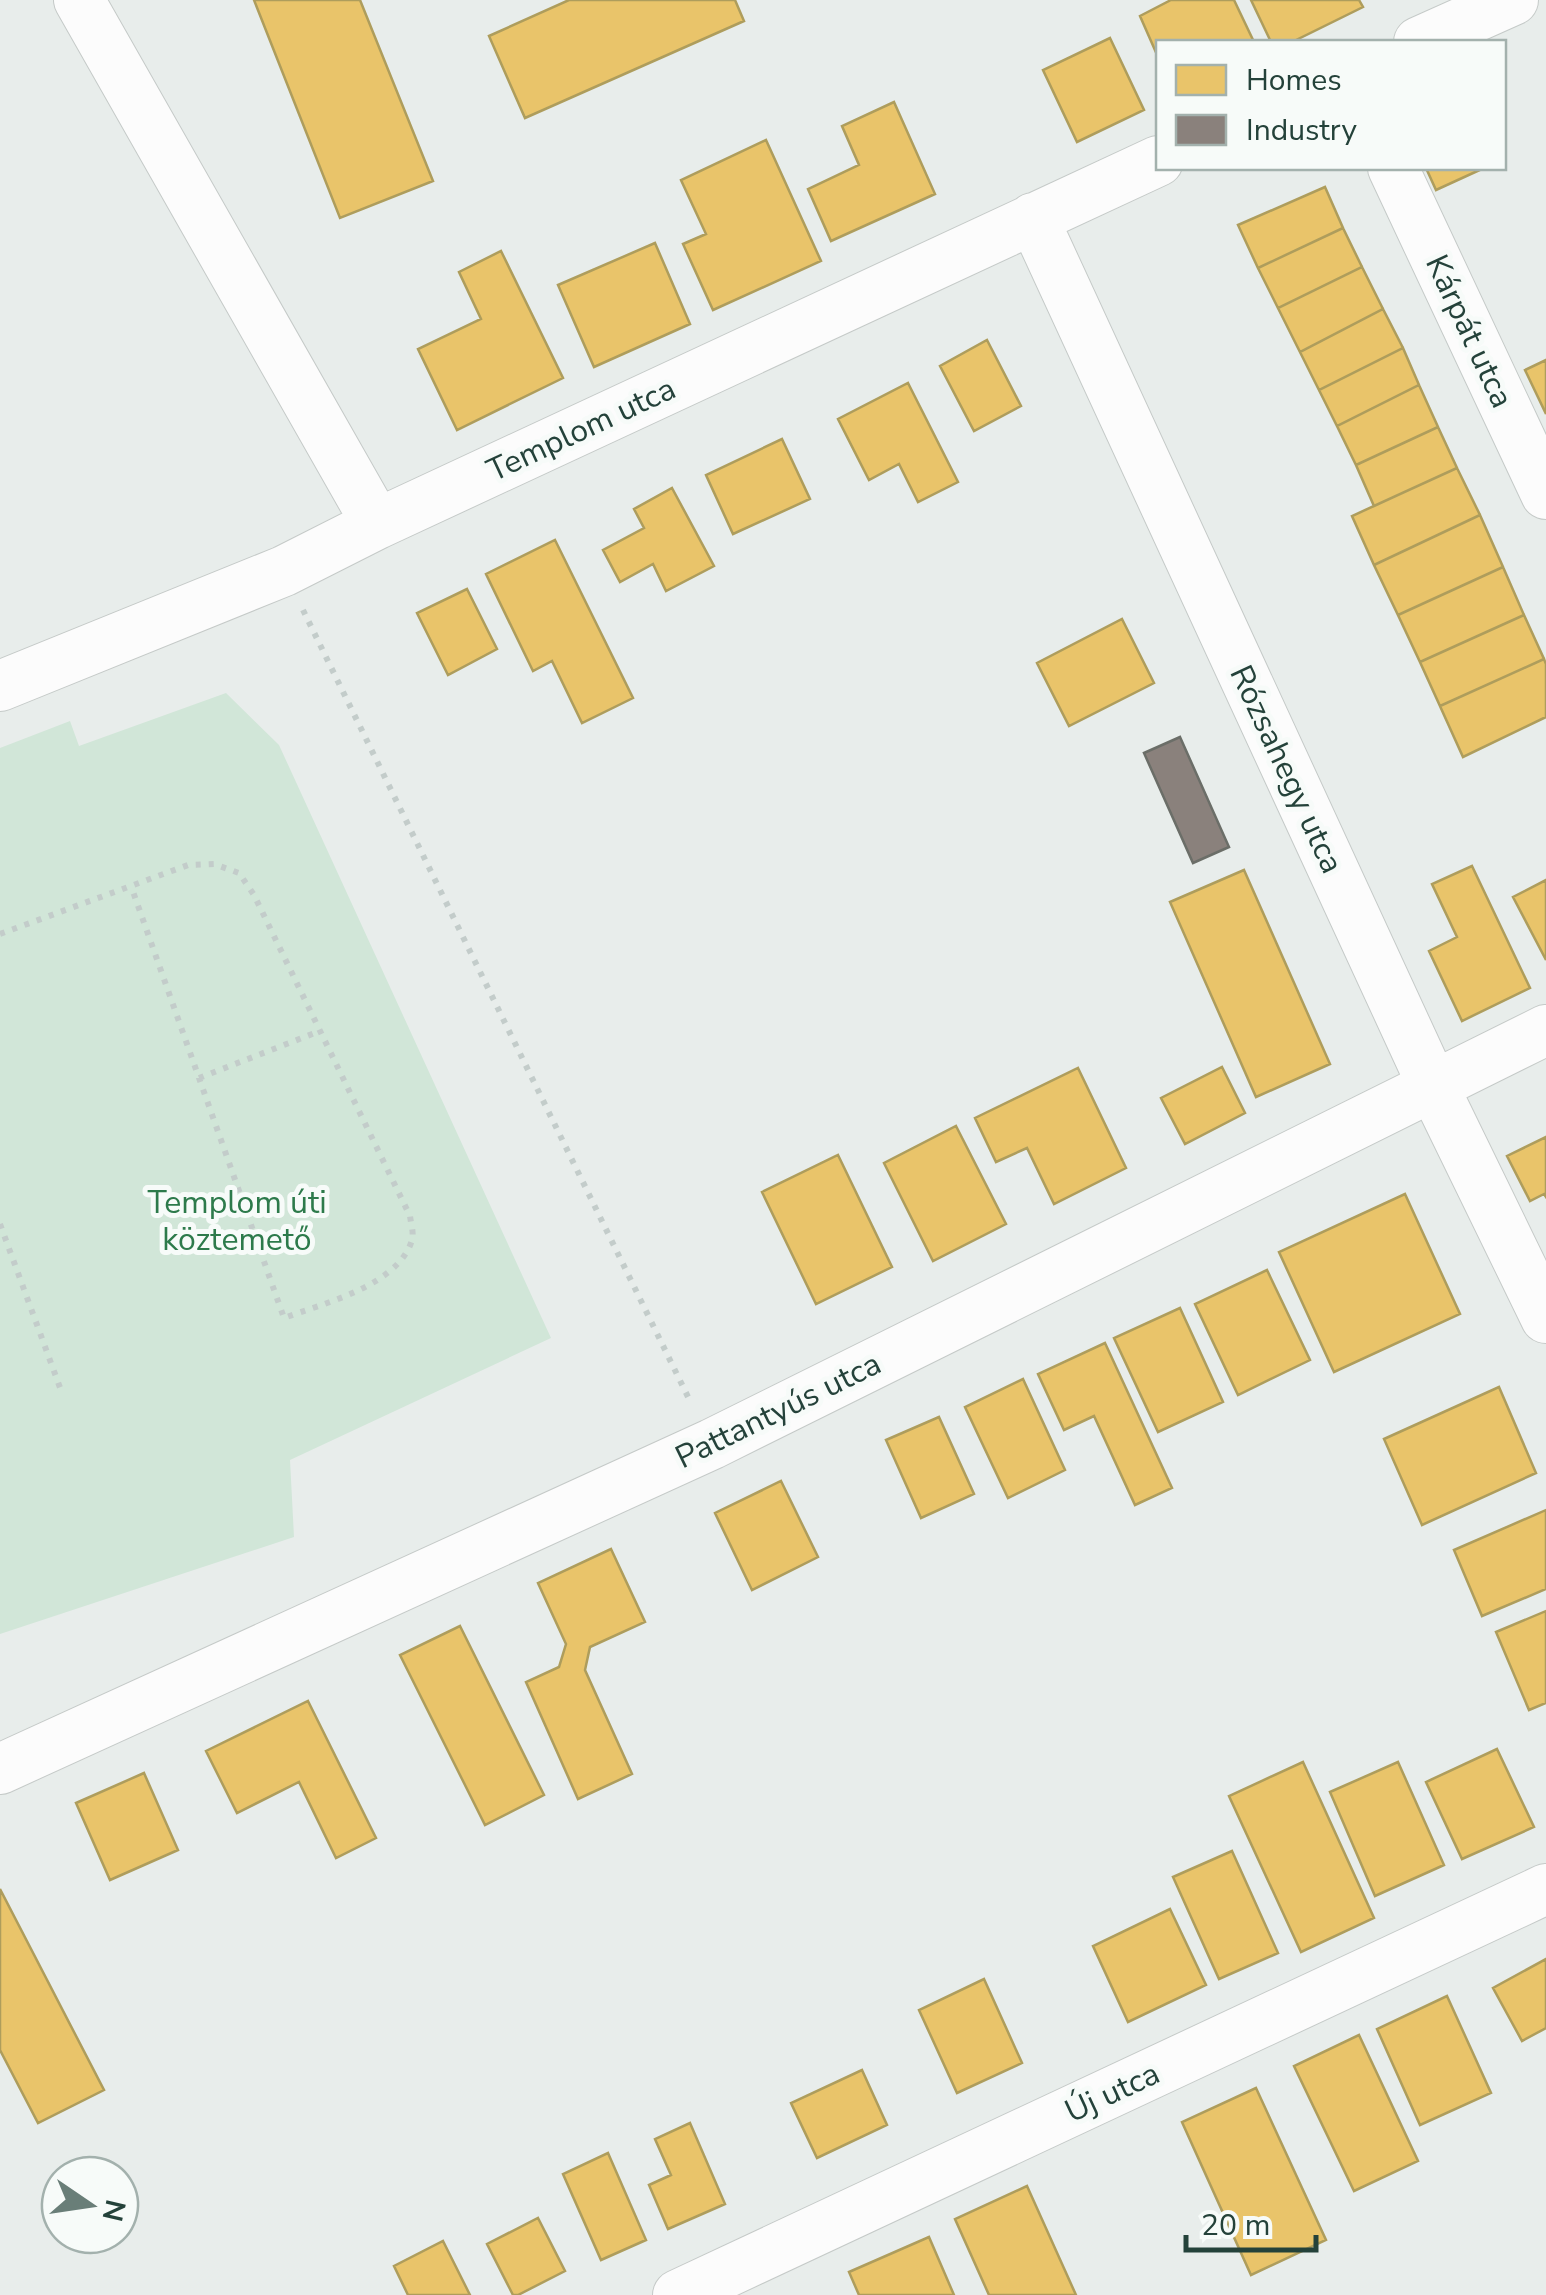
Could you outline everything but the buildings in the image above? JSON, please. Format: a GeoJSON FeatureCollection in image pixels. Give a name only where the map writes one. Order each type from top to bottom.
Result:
{"type":"FeatureCollection","features":[{"type":"Feature","properties":{"kind":"street"},"geometry":{"type":"LineString","coordinates":[[78,0],[378,524]]}},
{"type":"Feature","properties":{"kind":"street"},"geometry":{"type":"LineString","coordinates":[[1424,40],[1513,0]]}},
{"type":"Feature","properties":{"kind":"street","name":"Templom utca"},"geometry":{"type":"LineString","coordinates":[[0,686],[284,571],[1156,162]]}},
{"type":"Feature","properties":{"kind":"street","name":"Kárpát utca"},"geometry":{"type":"LineString","coordinates":[[1394,170],[1546,494]]}},
{"type":"Feature","properties":{"kind":"street","name":"Rózsahegy utca"},"geometry":{"type":"LineString","coordinates":[[1034,218],[1433,1086],[1546,1318]]}},
{"type":"Feature","properties":{"kind":"street","name":"Pattantyús utca"},"geometry":{"type":"LineString","coordinates":[[0,1768],[712,1444],[1546,1030]]}},
{"type":"Feature","properties":{"kind":"street","name":"Új utca"},"geometry":{"type":"LineString","coordinates":[[678,2295],[1546,1889]]}},
{"type":"Feature","properties":{"kind":"path"},"geometry":{"type":"LineString","coordinates":[[284,571],[712,1444]]}},
{"type":"Feature","properties":{"kind":"path"},"geometry":{"type":"LineString","coordinates":[[0,934],[130,886],[188,865],[214,864],[239,872],[254,895],[410,1216],[413,1237],[400,1262],[380,1279],[284,1318],[130,886]]}},
{"type":"Feature","properties":{"kind":"path"},"geometry":{"type":"LineString","coordinates":[[199,1078],[320,1031]]}},
{"type":"Feature","properties":{"kind":"path"},"geometry":{"type":"LineString","coordinates":[[0,1224],[62,1393]]}},
{"type":"Feature","properties":{"kind":"green space","name":"Templom úti köztemető"},"geometry":{"type":"Polygon","coordinates":[[[226,693],[279,745],[551,1338],[290,1460],[294,1537],[0,1634],[0,748],[70,721],[79,746],[226,693]]]}}]}
